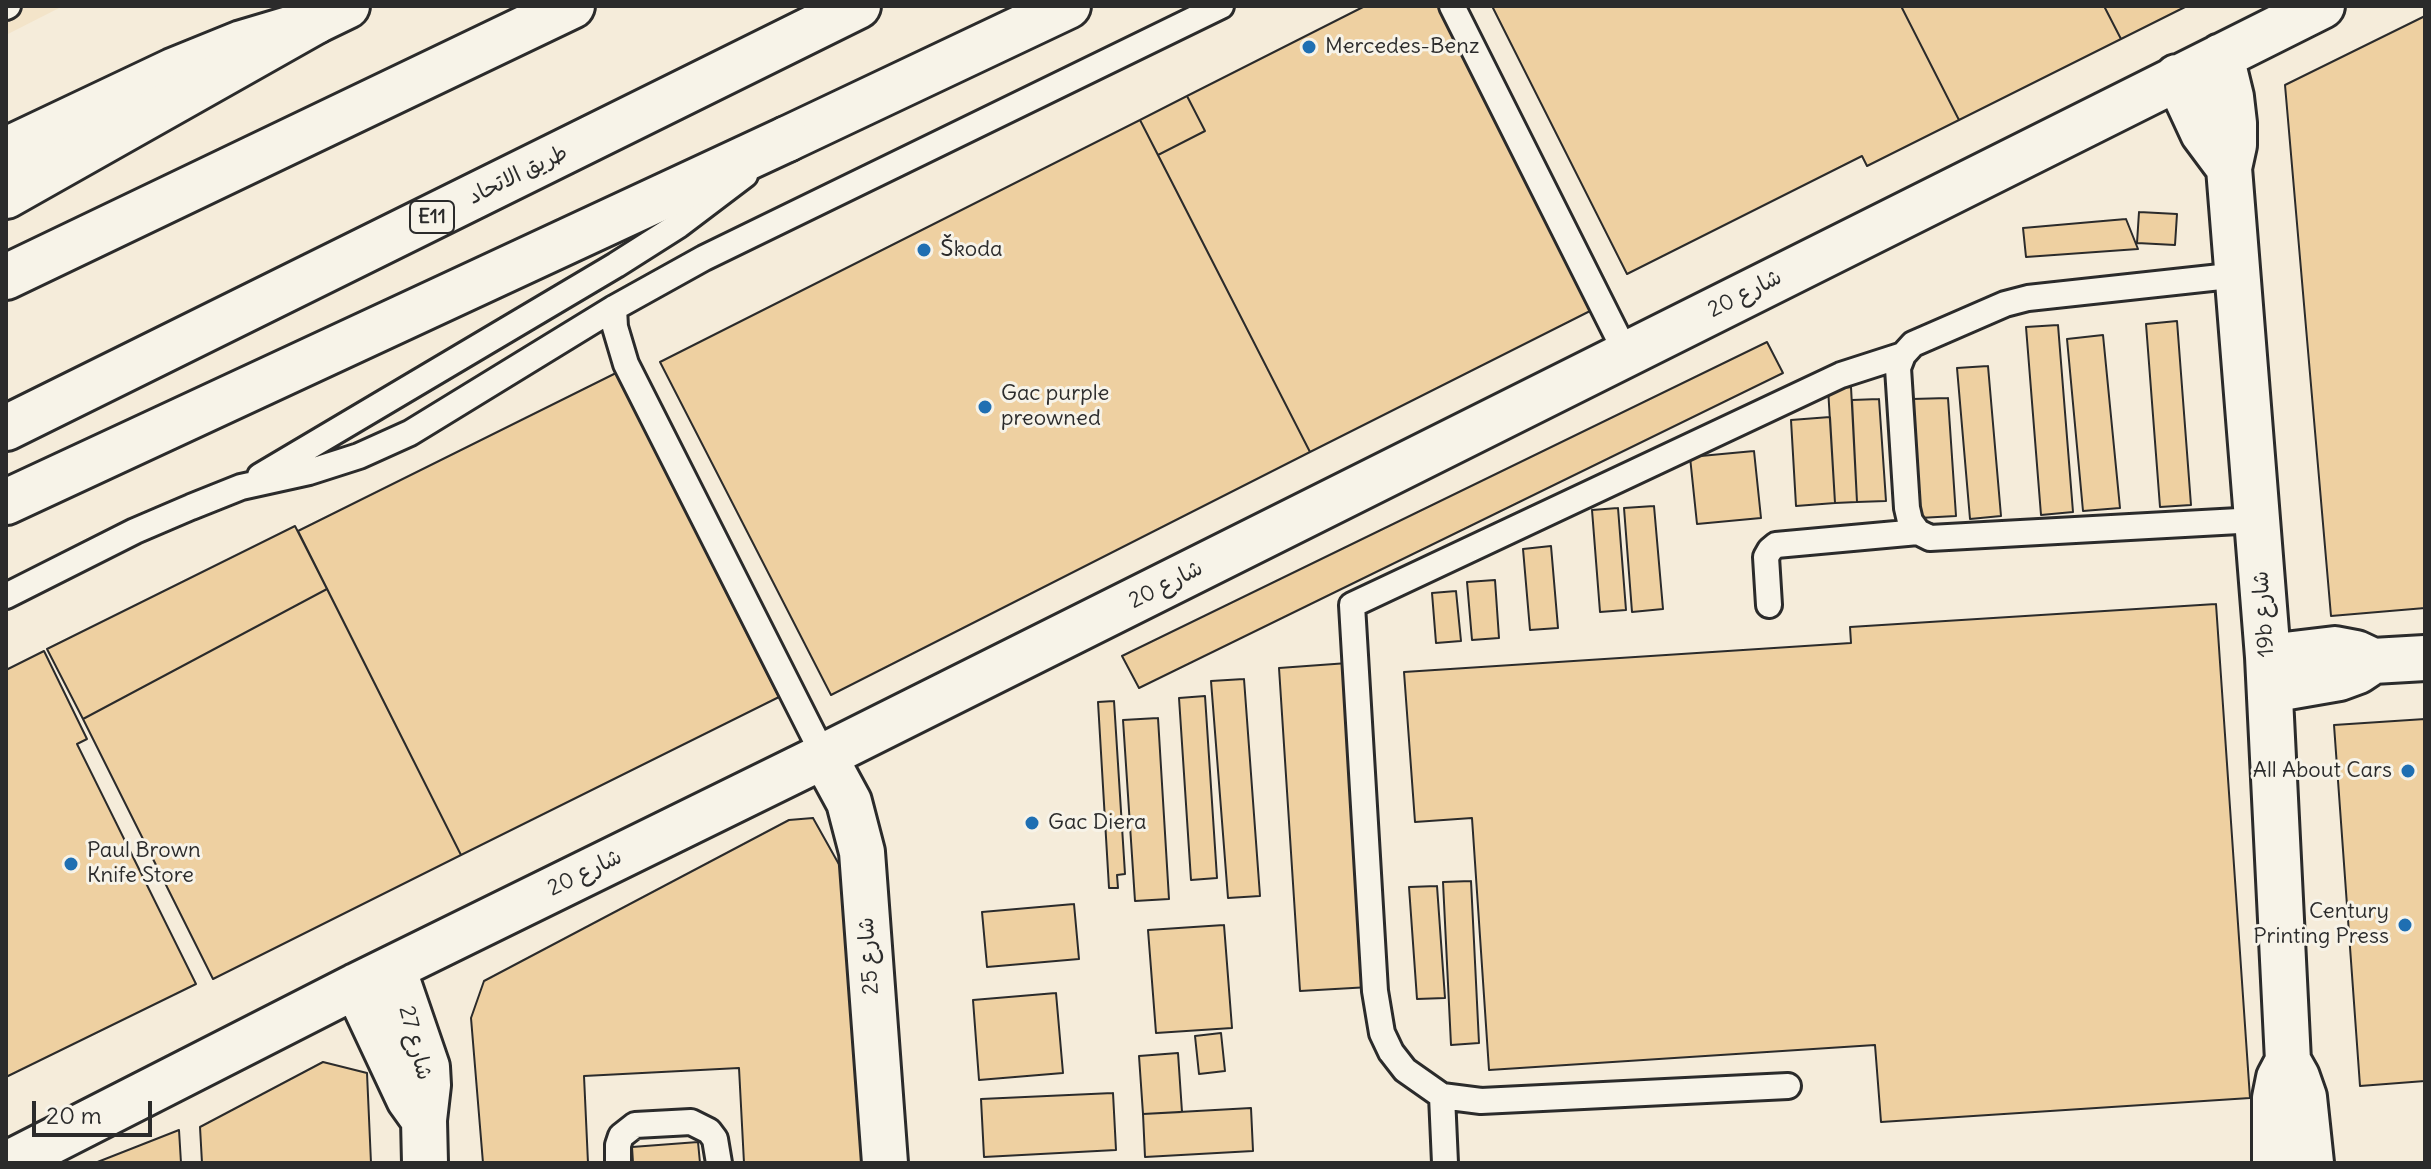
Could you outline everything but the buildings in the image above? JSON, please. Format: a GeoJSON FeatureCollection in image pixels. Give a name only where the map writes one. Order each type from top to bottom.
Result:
{"type":"FeatureCollection","features":[{"type":"Feature","properties":{"kind":"main road"},"geometry":{"type":"LineString","coordinates":[[6,277],[572,6]]}},
{"type":"Feature","properties":{"kind":"main road","name":"طريق الاتحاد"},"geometry":{"type":"LineString","coordinates":[[6,428],[858,6]]}},
{"type":"Feature","properties":{"kind":"main road"},"geometry":{"type":"LineString","coordinates":[[6,502],[1068,6]]}},
{"type":"Feature","properties":{"kind":"main road","name":"شارع 20"},"geometry":{"type":"LineString","coordinates":[[9,1163],[375,977],[824,756],[2322,6]]}},
{"type":"Feature","properties":{"kind":"main road"},"geometry":{"type":"LineString","coordinates":[[6,150],[173,71],[242,43],[331,13]]}},
{"type":"Feature","properties":{"kind":"main road"},"geometry":{"type":"LineString","coordinates":[[6,196],[331,13]]}},
{"type":"Feature","properties":{"kind":"main road","name":"19b شارع"},"geometry":{"type":"LineString","coordinates":[[2221,56],[2234,123],[2234,145],[2229,168],[2269,673],[2288,1061],[2304,1097],[2311,1163]]}},
{"type":"Feature","properties":{"kind":"main road"},"geometry":{"type":"LineString","coordinates":[[2177,77],[2203,133],[2229,168]]}},
{"type":"Feature","properties":{"kind":"main road"},"geometry":{"type":"LineString","coordinates":[[2269,673],[2339,678],[2373,661],[2425,658]]}},
{"type":"Feature","properties":{"kind":"main road","name":"شارع 25"},"geometry":{"type":"LineString","coordinates":[[824,756],[849,802],[862,852],[885,1163]]}},
{"type":"Feature","properties":{"kind":"main road","name":"شارع 27"},"geometry":{"type":"LineString","coordinates":[[375,977],[427,1067],[425,1163]]}},
{"type":"Feature","properties":{"kind":"main road","name":"19b شارع"},"geometry":{"type":"LineString","coordinates":[[2275,1163],[2275,1098],[2279,1078],[2288,1061]]}},
{"type":"Feature","properties":{"kind":"lane"},"geometry":{"type":"LineString","coordinates":[[241,487],[309,472],[359,456],[410,433],[614,308],[704,258],[1221,6]]}},
{"type":"Feature","properties":{"kind":"lane"},"geometry":{"type":"LineString","coordinates":[[1452,6],[1626,353]]}},
{"type":"Feature","properties":{"kind":"lane"},"geometry":{"type":"LineString","coordinates":[[6,596],[135,531],[241,487],[629,257],[679,225],[787,139]]}},
{"type":"Feature","properties":{"kind":"lane"},"geometry":{"type":"LineString","coordinates":[[2239,275],[2028,298],[2005,304],[1913,344],[1903,355],[1898,368],[1907,508],[1910,521],[1918,532],[1930,538],[2257,520]]}},
{"type":"Feature","properties":{"kind":"lane"},"geometry":{"type":"LineString","coordinates":[[614,308],[617,336],[626,364],[824,756]]}},
{"type":"Feature","properties":{"kind":"lane"},"geometry":{"type":"LineString","coordinates":[[1788,1086],[1481,1101],[1442,1096],[1405,1070],[1391,1052],[1377,1011],[1352,605],[1841,375],[1903,355]]}},
{"type":"Feature","properties":{"kind":"lane"},"geometry":{"type":"LineString","coordinates":[[1769,605],[1766,557],[1776,545],[1918,532]]}},
{"type":"Feature","properties":{"kind":"lane"},"geometry":{"type":"LineString","coordinates":[[1442,1096],[1445,1163]]}},
{"type":"Feature","properties":{"kind":"lane"},"geometry":{"type":"LineString","coordinates":[[618,1163],[621,1136],[635,1125],[691,1122],[709,1131],[715,1139],[719,1163]]}},
{"type":"Feature","properties":{"kind":"shaded area"},"geometry":{"type":"Polygon","coordinates":[[[6,6],[63,6],[6,35],[6,6]]]}},
{"type":"Feature","properties":{"kind":"place","name":"Mercedes-Benz"},"geometry":{"type":"Point","coordinates":[1309,47]}},
{"type":"Feature","properties":{"kind":"place","name":"Škoda"},"geometry":{"type":"Point","coordinates":[924,250]}},
{"type":"Feature","properties":{"kind":"place","name":"Gac purple preowned"},"geometry":{"type":"Point","coordinates":[985,407]}},
{"type":"Feature","properties":{"kind":"place","name":"All About Cars"},"geometry":{"type":"Point","coordinates":[2408,771]}},
{"type":"Feature","properties":{"kind":"place","name":"Gac Diera"},"geometry":{"type":"Point","coordinates":[1032,823]}},
{"type":"Feature","properties":{"kind":"place","name":"Paul Brown Knife Store"},"geometry":{"type":"Point","coordinates":[71,864]}},
{"type":"Feature","properties":{"kind":"place","name":"Century Printing Press"},"geometry":{"type":"Point","coordinates":[2405,925]}}]}
